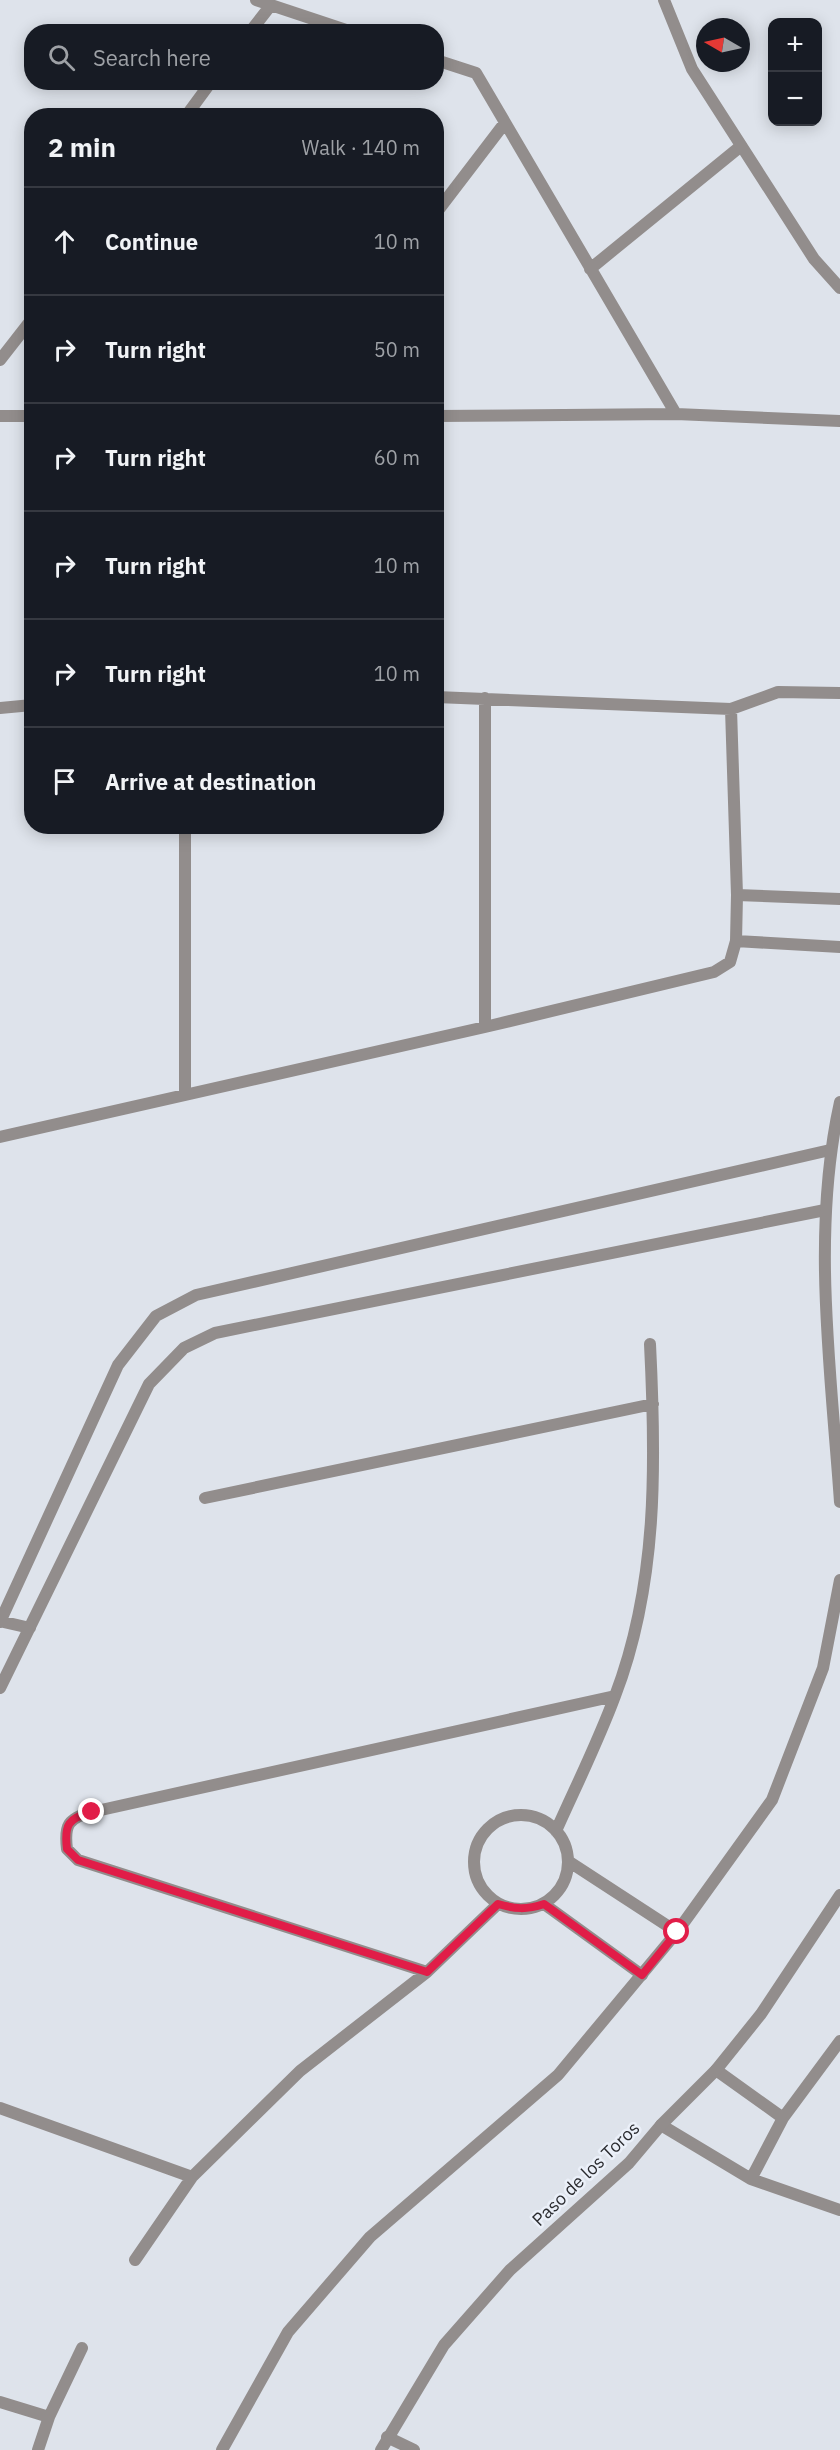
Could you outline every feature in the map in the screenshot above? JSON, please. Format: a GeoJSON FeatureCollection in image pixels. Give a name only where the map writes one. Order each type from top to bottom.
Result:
{"type":"FeatureCollection","features":[{"type":"Feature","properties":{"kind":"street"},"geometry":{"type":"LineString","coordinates":[[256,0],[329,24]]}},
{"type":"Feature","properties":{"kind":"street"},"geometry":{"type":"LineString","coordinates":[[664,0],[692,69],[814,259],[840,288]]}},
{"type":"Feature","properties":{"kind":"street"},"geometry":{"type":"LineString","coordinates":[[256,24],[271,4]]}},
{"type":"Feature","properties":{"kind":"street"},"geometry":{"type":"LineString","coordinates":[[444,63],[476,73],[676,414]]}},
{"type":"Feature","properties":{"kind":"street"},"geometry":{"type":"LineString","coordinates":[[192,108],[206,90]]}},
{"type":"Feature","properties":{"kind":"street"},"geometry":{"type":"LineString","coordinates":[[444,203],[504,124]]}},
{"type":"Feature","properties":{"kind":"street"},"geometry":{"type":"LineString","coordinates":[[590,269],[741,146]]}},
{"type":"Feature","properties":{"kind":"street"},"geometry":{"type":"LineString","coordinates":[[0,360],[24,329]]}},
{"type":"Feature","properties":{"kind":"street"},"geometry":{"type":"LineString","coordinates":[[444,416],[676,414],[840,421]]}},
{"type":"Feature","properties":{"kind":"street"},"geometry":{"type":"LineString","coordinates":[[0,416],[24,416]]}},
{"type":"Feature","properties":{"kind":"street"},"geometry":{"type":"LineString","coordinates":[[444,697],[731,710],[778,693],[840,693]]}},
{"type":"Feature","properties":{"kind":"street"},"geometry":{"type":"LineString","coordinates":[[484,1027],[485,698]]}},
{"type":"Feature","properties":{"kind":"street"},"geometry":{"type":"LineString","coordinates":[[0,708],[24,706]]}},
{"type":"Feature","properties":{"kind":"street"},"geometry":{"type":"LineString","coordinates":[[0,1137],[484,1027],[714,972],[730,962],[736,941],[737,896],[731,710]]}},
{"type":"Feature","properties":{"kind":"street"},"geometry":{"type":"LineString","coordinates":[[185,834],[185,1095]]}},
{"type":"Feature","properties":{"kind":"street"},"geometry":{"type":"LineString","coordinates":[[737,896],[840,899]]}},
{"type":"Feature","properties":{"kind":"street"},"geometry":{"type":"LineString","coordinates":[[736,941],[840,947]]}},
{"type":"Feature","properties":{"kind":"street"},"geometry":{"type":"LineString","coordinates":[[840,1102],[830,1150],[825,1210],[826,1301],[840,1502]]}},
{"type":"Feature","properties":{"kind":"street"},"geometry":{"type":"LineString","coordinates":[[30,1628],[0,1622],[118,1365],[156,1316],[196,1295],[830,1150]]}},
{"type":"Feature","properties":{"kind":"street"},"geometry":{"type":"LineString","coordinates":[[1,1681],[30,1628],[149,1384],[184,1348],[215,1333],[825,1210]]}},
{"type":"Feature","properties":{"kind":"street"},"geometry":{"type":"LineString","coordinates":[[556,1831],[615,1696],[645,1586],[653,1518],[653,1404],[650,1344]]}},
{"type":"Feature","properties":{"kind":"street"},"geometry":{"type":"LineString","coordinates":[[205,1498],[653,1404]]}},
{"type":"Feature","properties":{"kind":"street"},"geometry":{"type":"LineString","coordinates":[[222,2450],[288,2332],[370,2237],[558,2075],[677,1932],[772,1800],[823,1668],[840,1580]]}},
{"type":"Feature","properties":{"kind":"street"},"geometry":{"type":"LineString","coordinates":[[427,1972],[78,1860],[67,1849],[65,1833],[70,1821],[76,1815],[615,1696]]}},
{"type":"Feature","properties":{"kind":"street"},"geometry":{"type":"LineString","coordinates":[[512,1815],[528,1815],[544,1821],[556,1831],[565,1845],[568,1861],[566,1878],[557,1892],[544,1904],[529,1909],[513,1909],[498,1904],[485,1893],[476,1879],[473,1863],[476,1847],[484,1832],[497,1821],[512,1815]]}},
{"type":"Feature","properties":{"kind":"street"},"geometry":{"type":"LineString","coordinates":[[568,1861],[677,1932]]}},
{"type":"Feature","properties":{"kind":"street","name":"Paso de los Toros"},"geometry":{"type":"LineString","coordinates":[[381,2450],[444,2344],[510,2270],[629,2163],[661,2125],[716,2070],[761,2014],[840,1895]]}},
{"type":"Feature","properties":{"kind":"street"},"geometry":{"type":"LineString","coordinates":[[135,2260],[192,2177],[300,2071],[427,1972],[498,1904]]}},
{"type":"Feature","properties":{"kind":"street"},"geometry":{"type":"LineString","coordinates":[[544,1904],[642,1975]]}},
{"type":"Feature","properties":{"kind":"street"},"geometry":{"type":"LineString","coordinates":[[751,2179],[783,2118],[840,2041]]}},
{"type":"Feature","properties":{"kind":"street"},"geometry":{"type":"LineString","coordinates":[[716,2070],[783,2118]]}},
{"type":"Feature","properties":{"kind":"street"},"geometry":{"type":"LineString","coordinates":[[0,2108],[192,2177]]}},
{"type":"Feature","properties":{"kind":"street"},"geometry":{"type":"LineString","coordinates":[[661,2125],[751,2179],[840,2210]]}},
{"type":"Feature","properties":{"kind":"street"},"geometry":{"type":"LineString","coordinates":[[38,2450],[49,2417],[82,2348]]}},
{"type":"Feature","properties":{"kind":"street"},"geometry":{"type":"LineString","coordinates":[[0,2402],[49,2417]]}},
{"type":"Feature","properties":{"kind":"street"},"geometry":{"type":"LineString","coordinates":[[387,2437],[414,2450]]}},
{"type":"Feature","properties":{"kind":"route"},"geometry":{"type":"LineString","coordinates":[[92,1812],[76,1815],[70,1821],[65,1833],[67,1849],[78,1860],[427,1972],[498,1904],[513,1909],[529,1909],[544,1904],[642,1975],[677,1932]]}}]}
